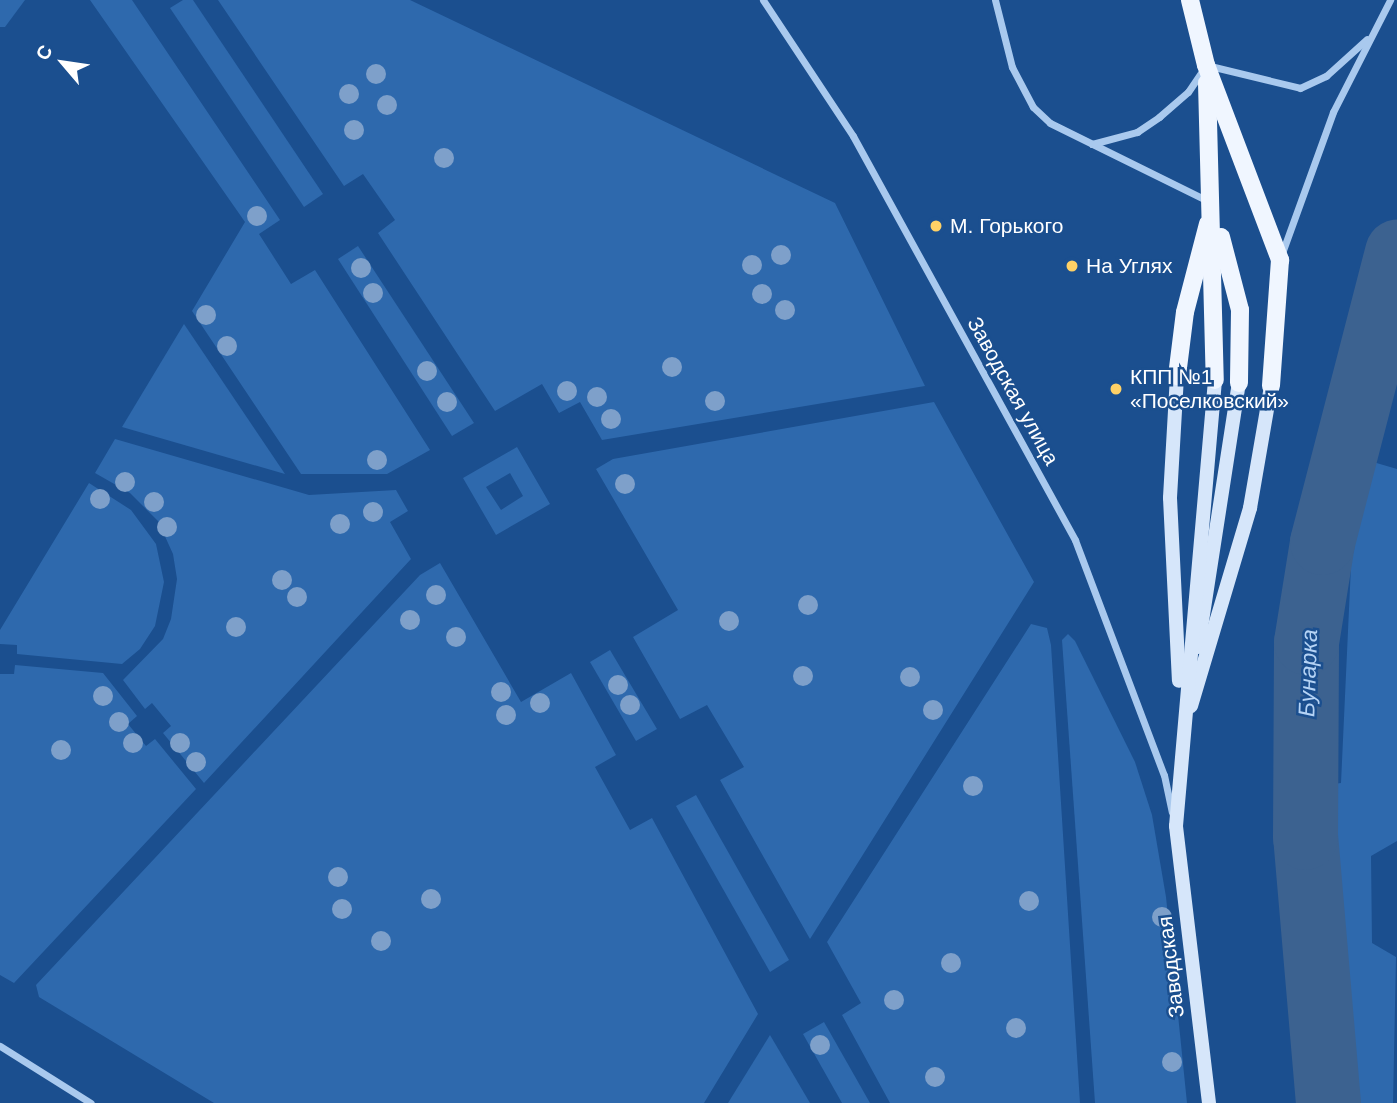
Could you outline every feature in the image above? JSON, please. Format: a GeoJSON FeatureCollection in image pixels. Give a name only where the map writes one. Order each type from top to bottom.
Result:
{"type":"FeatureCollection","features":[{"type":"Feature","properties":{"kind":"main road"},"geometry":{"type":"LineString","coordinates":[[1182,734],[1250,508],[1271,386],[1280,260],[1206,65],[1190,0]]}},
{"type":"Feature","properties":{"kind":"main road"},"geometry":{"type":"LineString","coordinates":[[1182,734],[1215,380],[1213,203],[1206,65]]}},
{"type":"Feature","properties":{"kind":"main road"},"geometry":{"type":"LineString","coordinates":[[1182,734],[1170,498],[1177,376],[1185,312],[1213,203]]}},
{"type":"Feature","properties":{"kind":"main road"},"geometry":{"type":"LineString","coordinates":[[1182,734],[1224,505],[1240,383],[1240,310],[1213,203]]}},
{"type":"Feature","properties":{"kind":"main road","name":"Заводская"},"geometry":{"type":"LineString","coordinates":[[1182,734],[1176,826],[1209,1103]]}},
{"type":"Feature","properties":{"kind":"street","name":"Заводская улица"},"geometry":{"type":"LineString","coordinates":[[764,0],[853,136],[1075,540],[1164,775],[1176,826]]}},
{"type":"Feature","properties":{"kind":"street"},"geometry":{"type":"LineString","coordinates":[[995,0],[1012,67],[1033,107],[1070,136],[1213,203]]}},
{"type":"Feature","properties":{"kind":"street"},"geometry":{"type":"LineString","coordinates":[[1280,260],[1305,182],[1367,39],[1390,0]]}},
{"type":"Feature","properties":{"kind":"street"},"geometry":{"type":"LineString","coordinates":[[1092,144],[1137,132],[1160,117],[1188,92],[1206,65],[1300,88],[1326,76],[1367,39]]}},
{"type":"Feature","properties":{"kind":"street"},"geometry":{"type":"LineString","coordinates":[[0,1046],[91,1103]]}},
{"type":"Feature","properties":{"kind":"shaded area"},"geometry":{"type":"Polygon","coordinates":[[[0,0],[25,0],[5,27],[0,27],[0,0]]]}},
{"type":"Feature","properties":{"kind":"shaded area"},"geometry":{"type":"Polygon","coordinates":[[[90,0],[132,0],[280,220],[259,234],[291,284],[315,270],[430,450],[387,474],[301,474],[192,311],[245,222],[90,0]]]}},
{"type":"Feature","properties":{"kind":"shaded area"},"geometry":{"type":"Polygon","coordinates":[[[183,0],[193,0],[323,194],[304,207],[170,8],[183,0]]]}},
{"type":"Feature","properties":{"kind":"shaded area"},"geometry":{"type":"Polygon","coordinates":[[[218,0],[410,0],[835,203],[925,386],[602,440],[580,402],[559,413],[542,384],[495,411],[378,233],[395,220],[363,174],[344,186],[218,0]]]}},
{"type":"Feature","properties":{"kind":"shaded area"},"geometry":{"type":"Polygon","coordinates":[[[358,246],[474,423],[452,436],[338,259],[358,246]]]}},
{"type":"Feature","properties":{"kind":"shaded area"},"geometry":{"type":"Polygon","coordinates":[[[184,324],[285,474],[122,427],[184,324]]]}},
{"type":"Feature","properties":{"kind":"shaded area"},"geometry":{"type":"Polygon","coordinates":[[[934,402],[1034,582],[810,939],[720,780],[744,767],[707,705],[680,719],[633,637],[678,610],[596,469],[613,459],[934,402]]]}},
{"type":"Feature","properties":{"kind":"shaded area"},"geometry":{"type":"Polygon","coordinates":[[[115,439],[309,495],[396,490],[408,511],[390,522],[411,559],[204,783],[163,733],[171,726],[152,703],[145,709],[123,680],[163,639],[171,619],[177,579],[173,554],[158,521],[130,493],[95,473],[115,439]]]}},
{"type":"Feature","properties":{"kind":"shaded area"},"geometry":{"type":"Polygon","coordinates":[[[517,447],[550,504],[496,535],[463,478],[517,447]],[[510,473],[486,487],[501,510],[523,496],[510,473]]]}},
{"type":"Feature","properties":{"kind":"shaded area"},"geometry":{"type":"Polygon","coordinates":[[[1356,457],[1397,469],[1397,841],[1371,856],[1372,943],[1396,957],[1393,1103],[1334,1103],[1304,788],[1341,783],[1356,457]]]}},
{"type":"Feature","properties":{"kind":"shaded area"},"geometry":{"type":"Polygon","coordinates":[[[89,483],[131,510],[156,544],[164,582],[155,626],[140,649],[122,664],[17,654],[17,645],[0,644],[0,630],[89,483]]]}},
{"type":"Feature","properties":{"kind":"shaded area"},"geometry":{"type":"Polygon","coordinates":[[[440,563],[521,702],[571,673],[616,755],[595,767],[630,830],[652,818],[758,1014],[704,1103],[214,1103],[39,997],[36,985],[420,575],[440,563]]]}},
{"type":"Feature","properties":{"kind":"shaded area"},"geometry":{"type":"Polygon","coordinates":[[[1031,624],[1047,628],[1051,645],[1080,1103],[890,1103],[842,1015],[861,1003],[827,942],[1031,624]]]}},
{"type":"Feature","properties":{"kind":"shaded area"},"geometry":{"type":"Polygon","coordinates":[[[1068,634],[1075,641],[1135,762],[1152,815],[1166,897],[1187,1103],[1095,1103],[1062,640],[1068,634]]]}},
{"type":"Feature","properties":{"kind":"shaded area"},"geometry":{"type":"Polygon","coordinates":[[[610,650],[657,729],[636,741],[590,662],[610,650]]]}},
{"type":"Feature","properties":{"kind":"shaded area"},"geometry":{"type":"Polygon","coordinates":[[[15,665],[103,673],[137,716],[128,724],[146,746],[155,739],[196,789],[14,983],[0,975],[0,674],[14,674],[15,665]]]}},
{"type":"Feature","properties":{"kind":"shaded area"},"geometry":{"type":"Polygon","coordinates":[[[696,795],[789,960],[770,972],[676,806],[696,795]]]}},
{"type":"Feature","properties":{"kind":"shaded area"},"geometry":{"type":"Polygon","coordinates":[[[824,1022],[870,1103],[842,1103],[803,1034],[824,1022]]]}},
{"type":"Feature","properties":{"kind":"shaded area"},"geometry":{"type":"Polygon","coordinates":[[[770,1035],[810,1103],[728,1103],[770,1035]]]}},
{"type":"Feature","properties":{"kind":"waterway","name":"Бунарка"},"geometry":{"type":"LineString","coordinates":[[1328,1103],[1305,837],[1306,642],[1322,542],[1397,252]]}},
{"type":"Feature","properties":{"kind":"place","name":"М. Горького"},"geometry":{"type":"Point","coordinates":[936,226]}},
{"type":"Feature","properties":{"kind":"place","name":"На Углях"},"geometry":{"type":"Point","coordinates":[1072,266]}},
{"type":"Feature","properties":{"kind":"place","name":"КПП №1 «Поселковский»"},"geometry":{"type":"Point","coordinates":[1116,389]}}]}
